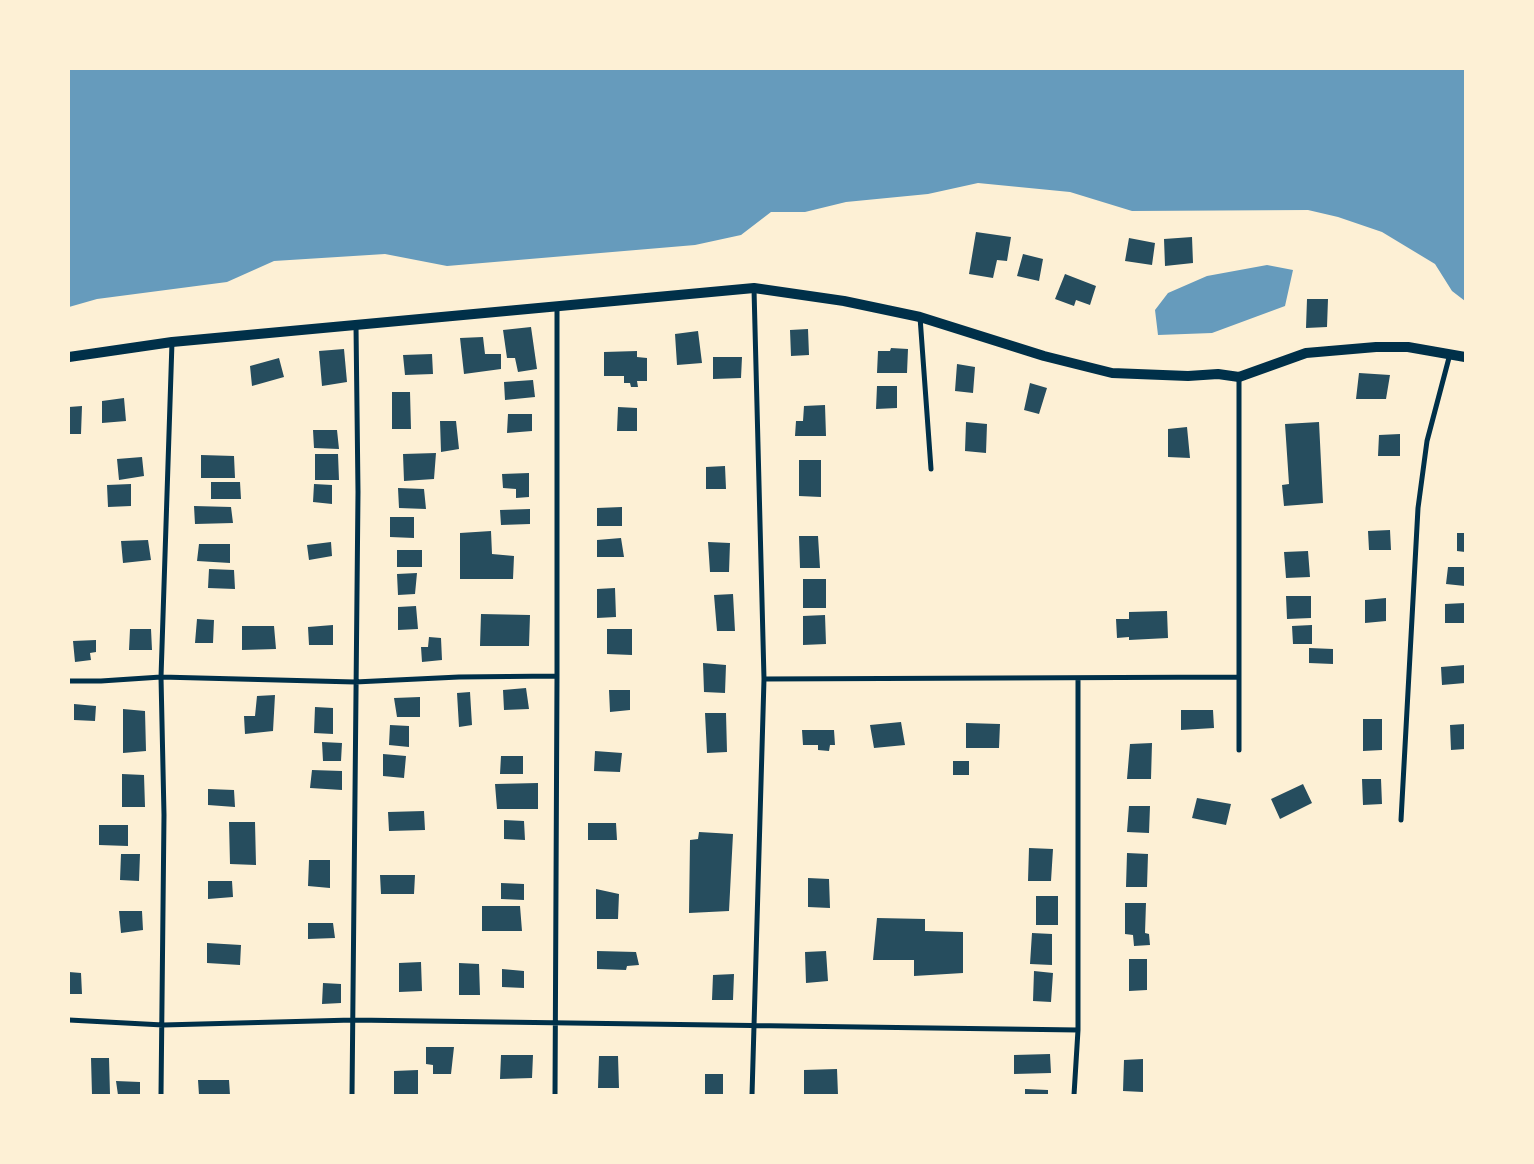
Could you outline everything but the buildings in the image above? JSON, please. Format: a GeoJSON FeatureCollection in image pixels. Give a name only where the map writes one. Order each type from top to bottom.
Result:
{"type":"FeatureCollection","features":[{"type":"Feature","properties":{"kind":"main road"},"geometry":{"type":"LineString","coordinates":[[69,357],[172,342],[754,288],[844,301],[920,317],[1044,356],[1112,373],[1188,376],[1218,374],[1239,377],[1306,353],[1376,347],[1408,347],[1465,357]]}},
{"type":"Feature","properties":{"kind":"street"},"geometry":{"type":"LineString","coordinates":[[752,1095],[764,679],[754,288]]}},
{"type":"Feature","properties":{"kind":"street"},"geometry":{"type":"LineString","coordinates":[[555,1095],[556,306]]}},
{"type":"Feature","properties":{"kind":"street"},"geometry":{"type":"LineString","coordinates":[[920,317],[931,469]]}},
{"type":"Feature","properties":{"kind":"street"},"geometry":{"type":"LineString","coordinates":[[352,1095],[358,492],[356,326]]}},
{"type":"Feature","properties":{"kind":"street"},"geometry":{"type":"LineString","coordinates":[[161,1095],[164,815],[161,677],[172,342]]}},
{"type":"Feature","properties":{"kind":"street"},"geometry":{"type":"LineString","coordinates":[[1401,820],[1419,500],[1427,441],[1450,354]]}},
{"type":"Feature","properties":{"kind":"street"},"geometry":{"type":"LineString","coordinates":[[1239,377],[1239,750]]}},
{"type":"Feature","properties":{"kind":"street"},"geometry":{"type":"LineString","coordinates":[[69,681],[161,677],[355,682],[459,677],[557,676]]}},
{"type":"Feature","properties":{"kind":"street"},"geometry":{"type":"LineString","coordinates":[[764,679],[1238,677]]}},
{"type":"Feature","properties":{"kind":"street"},"geometry":{"type":"LineString","coordinates":[[1074,1095],[1078,1030],[1078,679]]}},
{"type":"Feature","properties":{"kind":"street"},"geometry":{"type":"LineString","coordinates":[[69,1020],[163,1025],[353,1020],[1078,1030]]}},
{"type":"Feature","properties":{"kind":"water"},"geometry":{"type":"Polygon","coordinates":[[[69,69],[1465,69],[1465,301],[1452,291],[1435,264],[1382,232],[1338,217],[1308,210],[1132,211],[1070,192],[978,183],[928,194],[846,202],[805,212],[771,212],[741,235],[695,245],[447,266],[385,254],[274,261],[227,282],[97,299],[69,307],[69,69]]]}},
{"type":"Feature","properties":{"kind":"water"},"geometry":{"type":"Polygon","coordinates":[[[1267,265],[1293,270],[1285,306],[1212,333],[1158,335],[1155,310],[1168,293],[1207,276],[1267,265]]]}}]}
